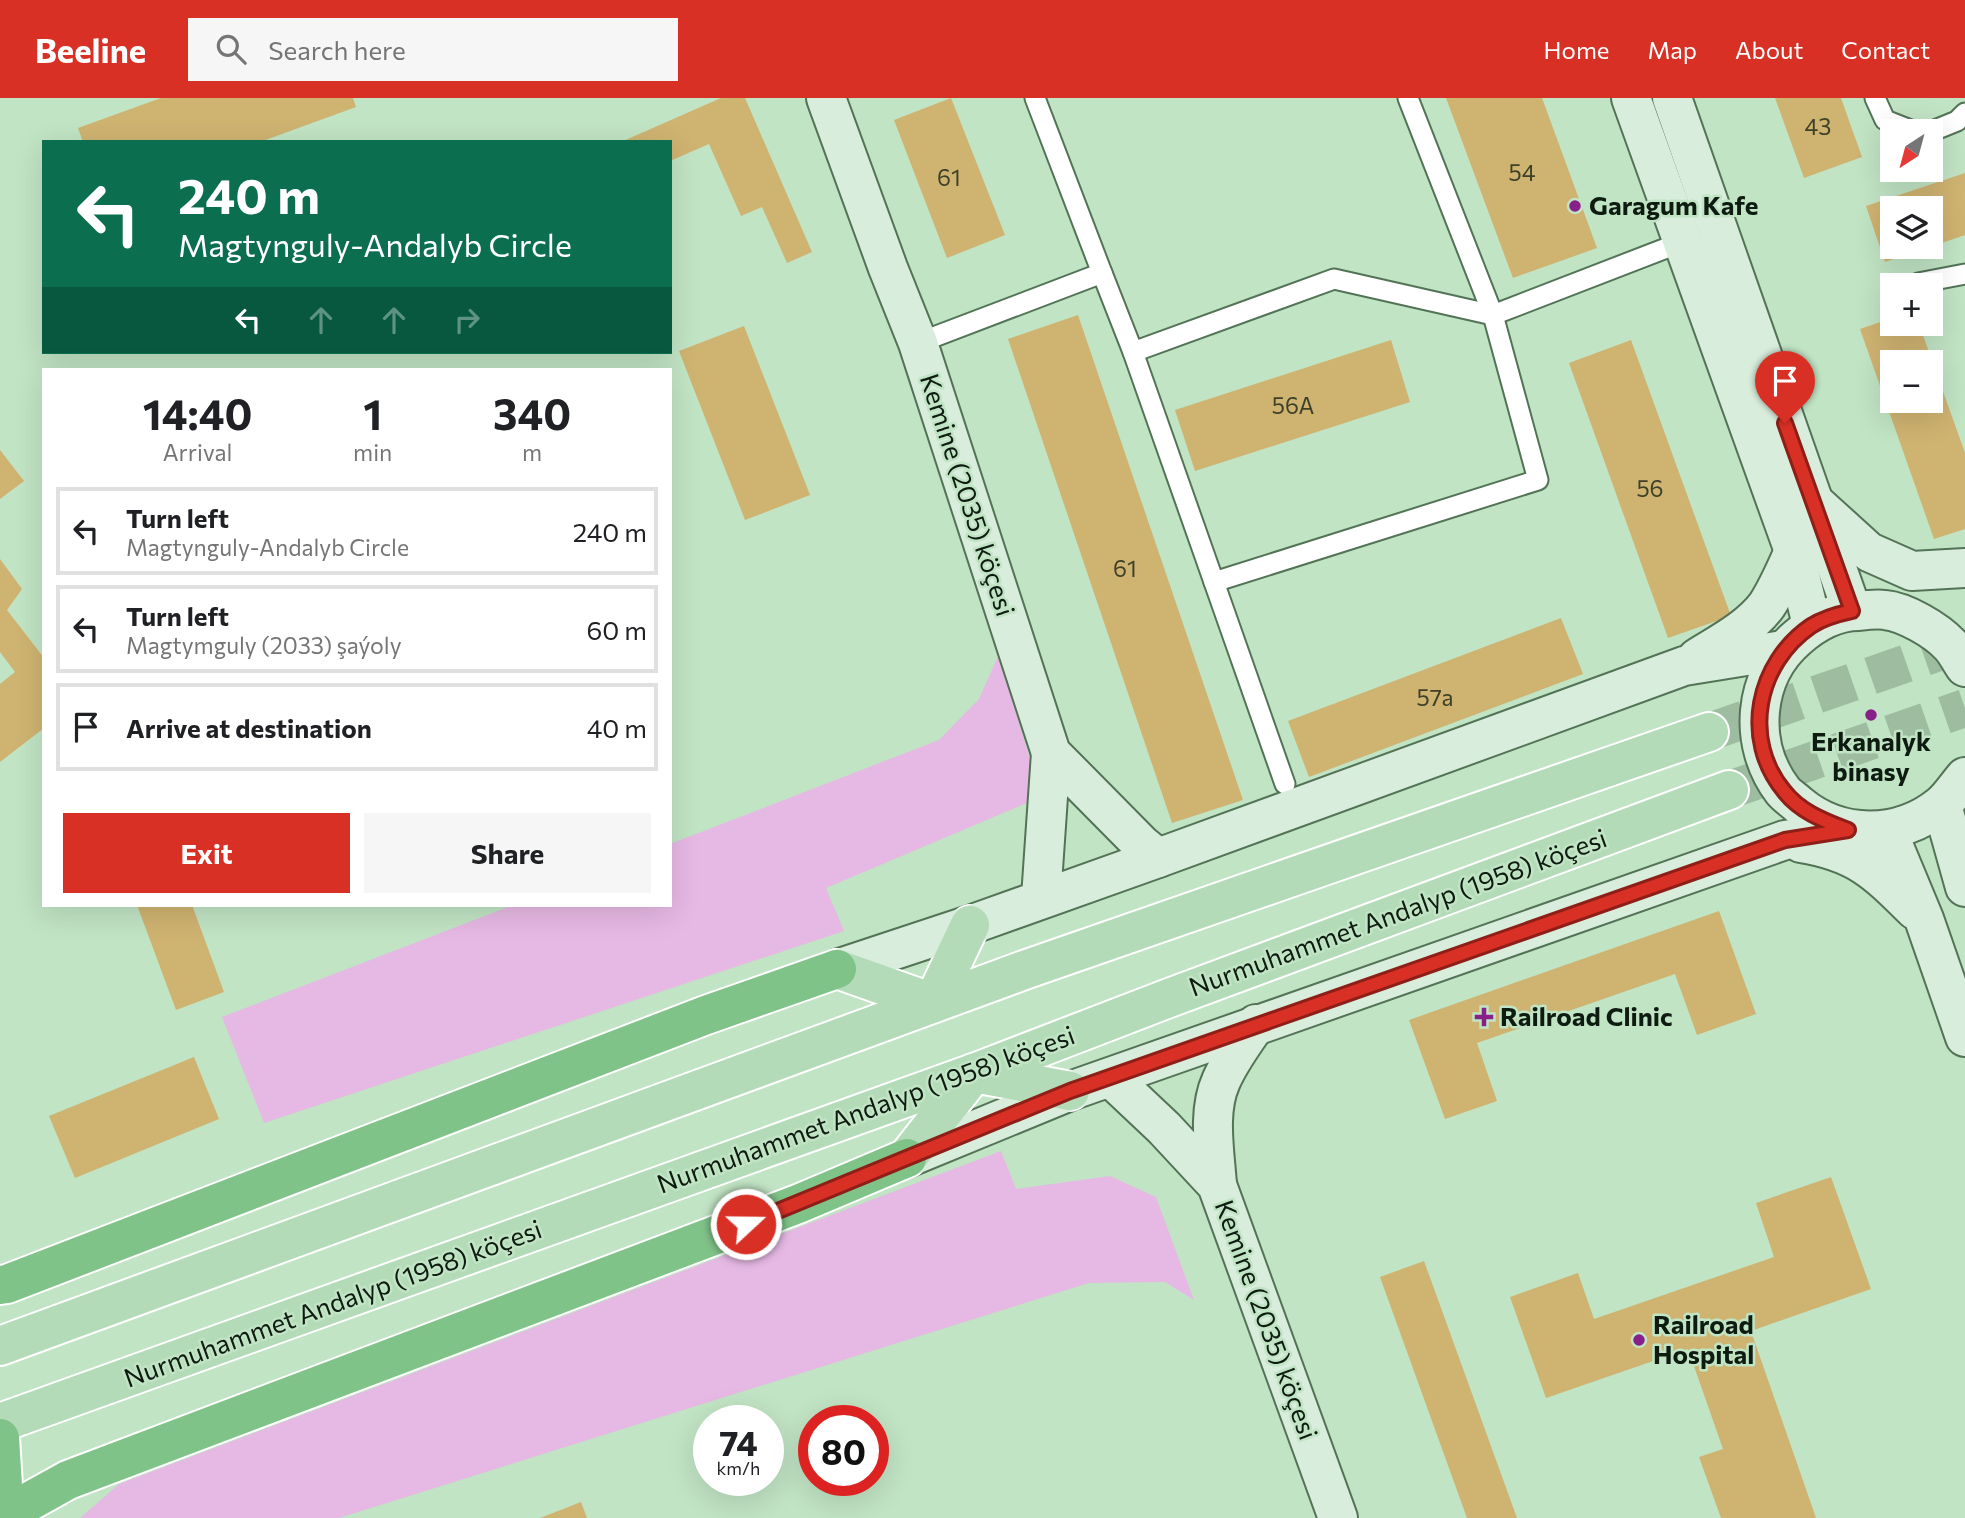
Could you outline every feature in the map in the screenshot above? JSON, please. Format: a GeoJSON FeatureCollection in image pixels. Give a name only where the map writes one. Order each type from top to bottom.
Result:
{"type":"FeatureCollection","features":[{"type":"Feature","properties":{"kind":"highway"},"geometry":{"type":"LineString","coordinates":[[0,1285],[706,1015],[837,969]]}},
{"type":"Feature","properties":{"kind":"highway"},"geometry":{"type":"LineString","coordinates":[[0,1438],[5,1516],[68,1480],[798,1204],[907,1158]]}},
{"type":"Feature","properties":{"kind":"main road","name":"Kemine (2035) köçesi"},"geometry":{"type":"LineString","coordinates":[[826,98],[918,343],[1051,753],[1158,858]]}},
{"type":"Feature","properties":{"kind":"main road"},"geometry":{"type":"LineString","coordinates":[[1631,98],[1794,551],[1812,625]]}},
{"type":"Feature","properties":{"kind":"main road"},"geometry":{"type":"LineString","coordinates":[[1672,98],[1811,498],[1870,610],[1921,623],[1949,645],[1965,667]]}},
{"type":"Feature","properties":{"kind":"main road"},"geometry":{"type":"LineString","coordinates":[[1811,498],[1869,552],[1912,571],[1965,568]]}},
{"type":"Feature","properties":{"kind":"main road"},"geometry":{"type":"LineString","coordinates":[[1684,666],[1742,629],[1765,607],[1794,551]]}},
{"type":"Feature","properties":{"kind":"main road"},"geometry":{"type":"LineString","coordinates":[[1848,830],[1813,816],[1784,792],[1765,758],[1758,721],[1764,683],[1783,650],[1812,625],[1870,610],[1965,578]]}},
{"type":"Feature","properties":{"kind":"main road"},"geometry":{"type":"LineString","coordinates":[[837,969],[1158,858],[1684,666],[1783,650]]}},
{"type":"Feature","properties":{"kind":"main road"},"geometry":{"type":"LineString","coordinates":[[0,1346],[933,1003],[1709,732]]}},
{"type":"Feature","properties":{"kind":"main road"},"geometry":{"type":"LineString","coordinates":[[1041,898],[1051,753]]}},
{"type":"Feature","properties":{"kind":"main road","name":"Nurmuhammet Andalyp (1958) köçesi"},"geometry":{"type":"LineString","coordinates":[[0,1423],[974,1073],[1730,790]]}},
{"type":"Feature","properties":{"kind":"main road"},"geometry":{"type":"LineString","coordinates":[[907,1158],[1070,1091],[1785,840],[1848,830],[1887,830],[1913,822],[1953,791]]}},
{"type":"Feature","properties":{"kind":"main road"},"geometry":{"type":"LineString","coordinates":[[1953,791],[1965,887]]}},
{"type":"Feature","properties":{"kind":"main road"},"geometry":{"type":"LineString","coordinates":[[1887,830],[1924,919],[1965,1037]]}},
{"type":"Feature","properties":{"kind":"main road"},"geometry":{"type":"LineString","coordinates":[[1785,840],[1840,851],[1856,859],[1893,888],[1924,919]]}},
{"type":"Feature","properties":{"kind":"main road"},"geometry":{"type":"LineString","coordinates":[[933,1003],[970,925]]}},
{"type":"Feature","properties":{"kind":"main road"},"geometry":{"type":"LineString","coordinates":[[837,969],[933,1003]]}},
{"type":"Feature","properties":{"kind":"main road"},"geometry":{"type":"LineString","coordinates":[[1217,1185],[1214,1112],[1220,1083],[1256,1024]]}},
{"type":"Feature","properties":{"kind":"main road"},"geometry":{"type":"LineString","coordinates":[[907,1158],[974,1073],[1070,1091]]}},
{"type":"Feature","properties":{"kind":"main road","name":"Kemine (2035) köçesi"},"geometry":{"type":"LineString","coordinates":[[1111,1078],[1164,1128],[1217,1185],[1338,1518]]}},
{"type":"Feature","properties":{"kind":"lane"},"geometry":{"type":"LineString","coordinates":[[1035,98],[1133,352],[1285,783]]}},
{"type":"Feature","properties":{"kind":"lane"},"geometry":{"type":"LineString","coordinates":[[1214,582],[1538,480],[1493,315],[1408,98]]}},
{"type":"Feature","properties":{"kind":"lane"},"geometry":{"type":"LineString","coordinates":[[1875,98],[1885,119]]}},
{"type":"Feature","properties":{"kind":"lane"},"geometry":{"type":"LineString","coordinates":[[1943,127],[1957,121],[1965,113]]}},
{"type":"Feature","properties":{"kind":"lane"},"geometry":{"type":"LineString","coordinates":[[1133,352],[1334,279],[1493,315],[1682,242]]}},
{"type":"Feature","properties":{"kind":"lane"},"geometry":{"type":"LineString","coordinates":[[918,343],[1102,274]]}},
{"type":"Feature","properties":{"kind":"lane"},"geometry":{"type":"LineString","coordinates":[[1943,278],[1965,274]]}},
{"type":"Feature","properties":{"kind":"shaded area"},"geometry":{"type":"Polygon","coordinates":[[[999,654],[1041,797],[826,888],[844,931],[264,1123],[222,1017],[508,907],[672,907],[672,843],[939,740],[979,699],[999,654]]]}},
{"type":"Feature","properties":{"kind":"shaded area"},"geometry":{"type":"Polygon","coordinates":[[[1001,1151],[1016,1189],[1110,1176],[1156,1197],[1194,1300],[1165,1282],[1089,1283],[339,1518],[80,1518],[119,1484],[1001,1151]]]}},
{"type":"Feature","properties":{"kind":"building"},"geometry":{"type":"Polygon","coordinates":[[[161,98],[353,98],[356,107],[265,140],[82,140],[78,128],[161,98]]]}},
{"type":"Feature","properties":{"kind":"building"},"geometry":{"type":"Polygon","coordinates":[[[721,98],[745,98],[812,252],[787,263],[762,207],[741,216],[709,144],[672,160],[672,140],[626,140],[721,98]]]}},
{"type":"Feature","properties":{"kind":"building"},"geometry":{"type":"Polygon","coordinates":[[[951,98],[1005,235],[947,258],[894,120],[951,98]]]}},
{"type":"Feature","properties":{"kind":"building"},"geometry":{"type":"Polygon","coordinates":[[[1446,98],[1542,98],[1597,248],[1513,278],[1446,98]]]}},
{"type":"Feature","properties":{"kind":"building"},"geometry":{"type":"Polygon","coordinates":[[[1775,98],[1841,98],[1862,157],[1804,178],[1775,98]]]}},
{"type":"Feature","properties":{"kind":"building"},"geometry":{"type":"Polygon","coordinates":[[[1965,173],[1965,235],[1943,243],[1943,196],[1896,196],[1965,173]]]}},
{"type":"Feature","properties":{"kind":"building"},"geometry":{"type":"Polygon","coordinates":[[[1880,201],[1880,247],[1866,206],[1880,201]]]}},
{"type":"Feature","properties":{"kind":"building"},"geometry":{"type":"Polygon","coordinates":[[[1078,315],[1243,800],[1172,823],[1008,339],[1078,315]]]}},
{"type":"Feature","properties":{"kind":"building"},"geometry":{"type":"Polygon","coordinates":[[[1880,322],[1880,336],[1923,336],[1928,350],[1880,350],[1880,386],[1860,329],[1880,322]]]}},
{"type":"Feature","properties":{"kind":"building"},"geometry":{"type":"Polygon","coordinates":[[[744,326],[810,495],[745,520],[679,351],[744,326]]]}},
{"type":"Feature","properties":{"kind":"building"},"geometry":{"type":"Polygon","coordinates":[[[1391,340],[1410,402],[1195,471],[1175,410],[1391,340]]]}},
{"type":"Feature","properties":{"kind":"building"},"geometry":{"type":"Polygon","coordinates":[[[1631,340],[1731,616],[1668,638],[1569,363],[1631,340]]]}},
{"type":"Feature","properties":{"kind":"building"},"geometry":{"type":"Polygon","coordinates":[[[1943,391],[1965,453],[1965,529],[1934,539],[1890,413],[1943,413],[1943,391]]]}},
{"type":"Feature","properties":{"kind":"building"},"geometry":{"type":"Polygon","coordinates":[[[0,450],[24,481],[0,499],[0,450]]]}},
{"type":"Feature","properties":{"kind":"building"},"geometry":{"type":"Polygon","coordinates":[[[0,559],[22,589],[7,610],[42,655],[42,730],[0,762],[0,684],[15,672],[0,652],[0,559]]]}},
{"type":"Feature","properties":{"kind":"building"},"geometry":{"type":"Polygon","coordinates":[[[1561,618],[1583,674],[1309,777],[1288,721],[1561,618]]]}},
{"type":"Feature","properties":{"kind":"building"},"geometry":{"type":"Polygon","coordinates":[[[138,907],[193,907],[224,992],[176,1010],[138,907]]]}},
{"type":"Feature","properties":{"kind":"building","name":"Railroad Clinic"},"geometry":{"type":"Polygon","coordinates":[[[1719,911],[1756,1014],[1697,1035],[1675,974],[1477,1043],[1497,1101],[1445,1119],[1409,1020],[1719,911]]]}},
{"type":"Feature","properties":{"kind":"building"},"geometry":{"type":"Polygon","coordinates":[[[194,1057],[219,1119],[75,1178],[49,1116],[194,1057]]]}},
{"type":"Feature","properties":{"kind":"building","name":"Railroad Hospital"},"geometry":{"type":"Polygon","coordinates":[[[1831,1177],[1871,1289],[1751,1331],[1816,1518],[1721,1518],[1699,1457],[1723,1449],[1688,1349],[1546,1398],[1510,1297],[1578,1273],[1594,1319],[1774,1257],[1756,1203],[1831,1177]]]}},
{"type":"Feature","properties":{"kind":"building"},"geometry":{"type":"Polygon","coordinates":[[[1424,1261],[1517,1518],[1467,1518],[1380,1277],[1424,1261]]]}},
{"type":"Feature","properties":{"kind":"building"},"geometry":{"type":"Polygon","coordinates":[[[581,1502],[587,1518],[540,1518],[581,1502]]]}},
{"type":"Feature","properties":{"kind":"tunnel"},"geometry":{"type":"LineString","coordinates":[[1709,732],[1965,643]]}},
{"type":"Feature","properties":{"kind":"tunnel"},"geometry":{"type":"LineString","coordinates":[[1729,790],[1965,708]]}},
{"type":"Feature","properties":{"kind":"place","name":"Garagum Kafe"},"geometry":{"type":"Point","coordinates":[1575,206]}},
{"type":"Feature","properties":{"kind":"place","name":"Erkanalyk binasy"},"geometry":{"type":"Point","coordinates":[1871,715]}},
{"type":"Feature","properties":{"kind":"place","name":"Railroad Clinic"},"geometry":{"type":"Point","coordinates":[1484,1017]}},
{"type":"Feature","properties":{"kind":"place","name":"Railroad Hospital"},"geometry":{"type":"Point","coordinates":[1639,1340]}},
{"type":"Feature","properties":{"kind":"route"},"geometry":{"type":"LineString","coordinates":[[746,1224],[1070,1091],[1256,1024],[1785,840],[1848,830],[1813,816],[1784,792],[1765,758],[1758,721],[1764,683],[1783,650],[1812,625],[1831,616],[1852,611],[1785,423]]}}]}
